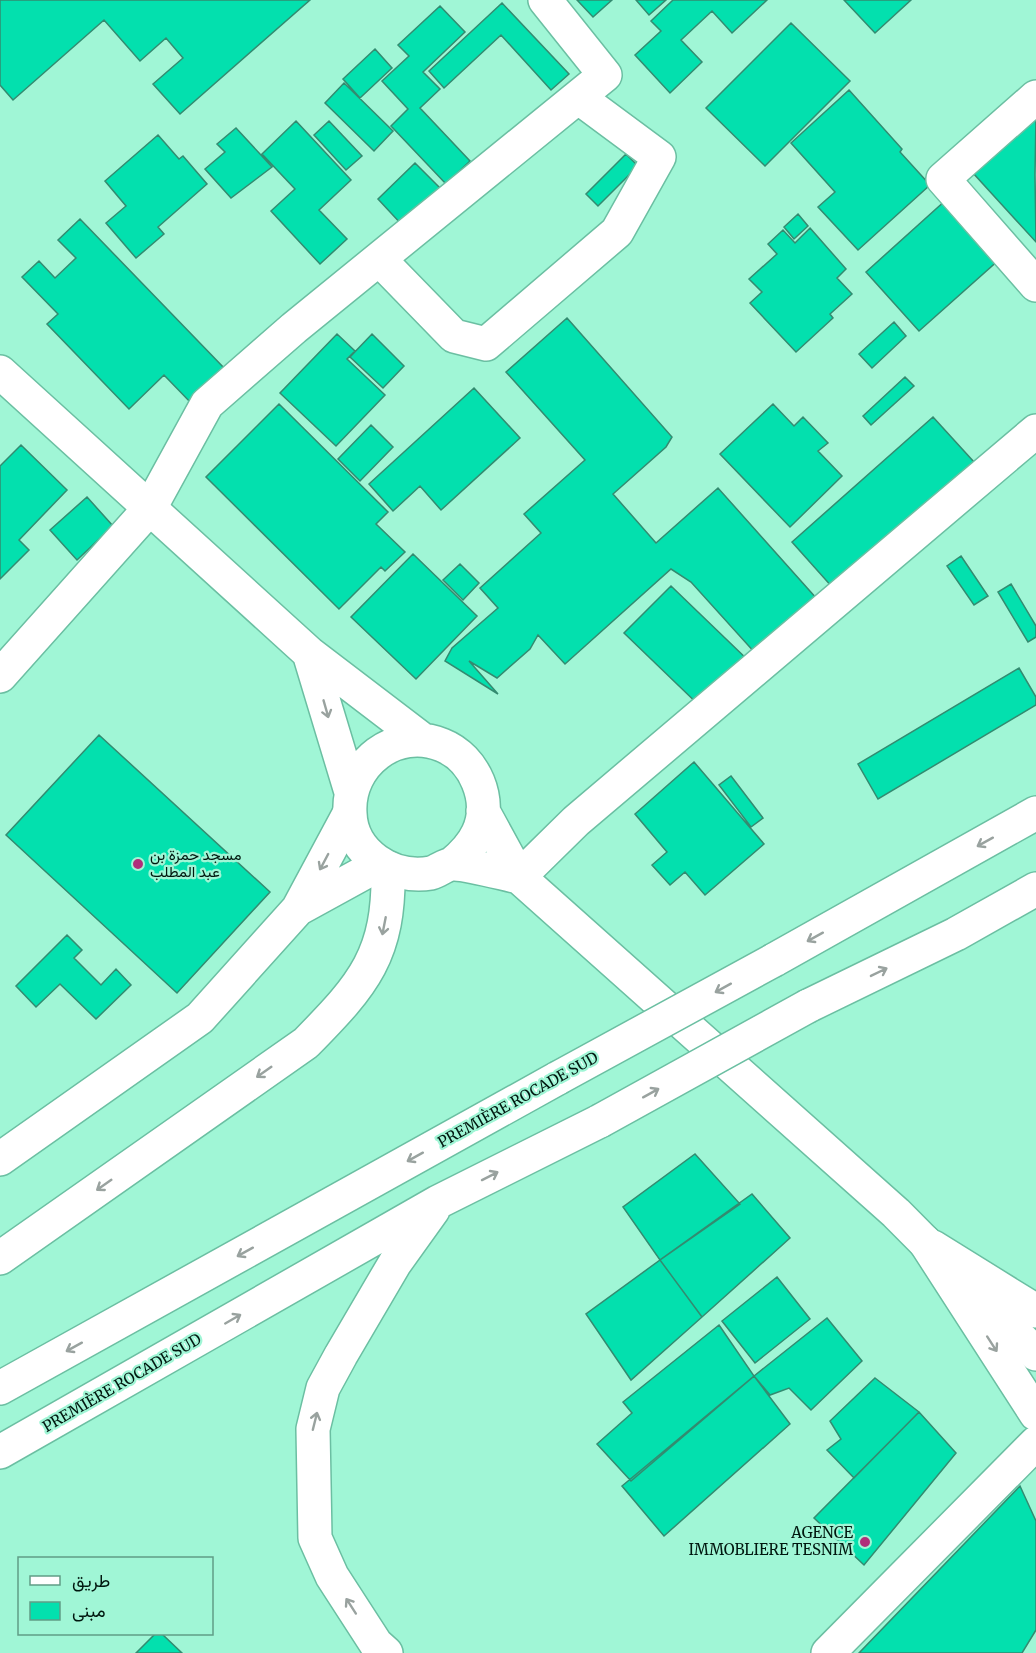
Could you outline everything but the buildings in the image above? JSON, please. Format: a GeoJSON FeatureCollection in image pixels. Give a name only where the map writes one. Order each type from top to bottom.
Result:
{"type":"FeatureCollection","features":[{"type":"Feature","properties":{"kind":"main road"},"geometry":{"type":"LineString","coordinates":[[0,676],[150,508],[207,404],[379,259],[605,75],[545,0]]}},
{"type":"Feature","properties":{"kind":"main road"},"geometry":{"type":"LineString","coordinates":[[379,259],[454,336],[486,344],[617,232],[658,157],[578,97]]}},
{"type":"Feature","properties":{"kind":"main road"},"geometry":{"type":"LineString","coordinates":[[1036,97],[943,179],[1036,285]]}},
{"type":"Feature","properties":{"kind":"main road"},"geometry":{"type":"LineString","coordinates":[[0,372],[309,653],[423,740]]}},
{"type":"Feature","properties":{"kind":"main road"},"geometry":{"type":"LineString","coordinates":[[519,877],[576,821],[1036,431]]}},
{"type":"Feature","properties":{"kind":"main road"},"geometry":{"type":"LineString","coordinates":[[0,1159],[200,1018],[298,909],[350,803],[357,774],[377,753],[403,741],[423,740],[443,745],[460,756],[473,772],[482,790],[483,811],[479,831],[468,850],[452,864],[431,873],[409,874],[384,866],[365,850],[354,834],[350,803],[309,653]]}},
{"type":"Feature","properties":{"kind":"main road"},"geometry":{"type":"LineString","coordinates":[[483,811],[519,877],[925,1242],[1036,1354]]}},
{"type":"Feature","properties":{"kind":"main road","name":"PREMIÈRE ROCADE SUD"},"geometry":{"type":"LineString","coordinates":[[0,1388],[1036,813]]}},
{"type":"Feature","properties":{"kind":"main road"},"geometry":{"type":"LineString","coordinates":[[452,864],[519,877]]}},
{"type":"Feature","properties":{"kind":"main road"},"geometry":{"type":"LineString","coordinates":[[298,909],[384,866]]}},
{"type":"Feature","properties":{"kind":"main road"},"geometry":{"type":"LineString","coordinates":[[0,1258],[306,1043],[331,1018],[354,994],[371,967],[379,946],[389,903],[384,866]]}},
{"type":"Feature","properties":{"kind":"main road","name":"PREMIÈRE ROCADE SUD"},"geometry":{"type":"LineString","coordinates":[[0,1452],[438,1202],[600,1121],[808,1006],[956,934],[1036,888]]}},
{"type":"Feature","properties":{"kind":"main road"},"geometry":{"type":"LineString","coordinates":[[956,934],[1036,895]]}},
{"type":"Feature","properties":{"kind":"main road"},"geometry":{"type":"LineString","coordinates":[[386,1653],[376,1644],[332,1576],[315,1539],[313,1430],[324,1388],[341,1355],[395,1263],[438,1202]]}},
{"type":"Feature","properties":{"kind":"main road"},"geometry":{"type":"LineString","coordinates":[[925,1242],[1036,1311]]}},
{"type":"Feature","properties":{"kind":"main road"},"geometry":{"type":"LineString","coordinates":[[925,1242],[1036,1414]]}},
{"type":"Feature","properties":{"kind":"main road"},"geometry":{"type":"LineString","coordinates":[[828,1653],[1036,1443]]}},
{"type":"Feature","properties":{"kind":"place","name":"مسجد حمزة بن عبد المطلب"},"geometry":{"type":"Point","coordinates":[138,864]}},
{"type":"Feature","properties":{"kind":"place","name":"AGENCE IMMOBLIERE TESNIM"},"geometry":{"type":"Point","coordinates":[865,1542]}}]}
